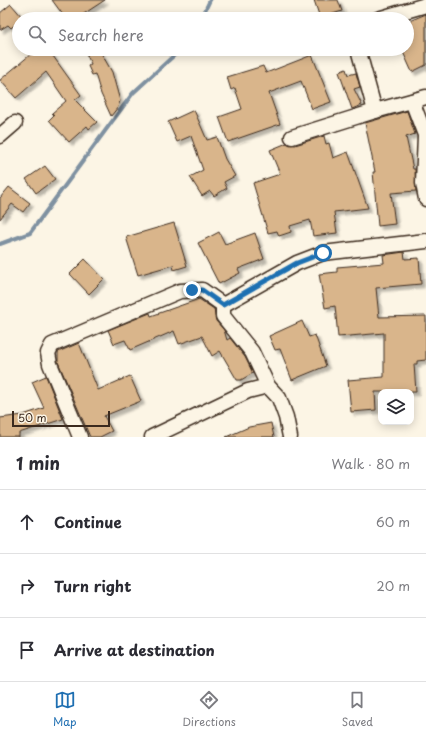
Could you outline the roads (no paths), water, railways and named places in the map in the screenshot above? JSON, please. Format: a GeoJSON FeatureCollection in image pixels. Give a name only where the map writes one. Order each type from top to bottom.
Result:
{"type":"FeatureCollection","features":[{"type":"Feature","properties":{"kind":"street"},"geometry":{"type":"LineString","coordinates":[[402,12],[426,5]]}},
{"type":"Feature","properties":{"kind":"street"},"geometry":{"type":"LineString","coordinates":[[360,56],[374,111]]}},
{"type":"Feature","properties":{"kind":"street"},"geometry":{"type":"LineString","coordinates":[[292,137],[374,111],[426,97]]}},
{"type":"Feature","properties":{"kind":"street"},"geometry":{"type":"LineString","coordinates":[[412,101],[426,135],[423,183],[426,199]]}},
{"type":"Feature","properties":{"kind":"street"},"geometry":{"type":"LineString","coordinates":[[0,136],[15,123]]}},
{"type":"Feature","properties":{"kind":"street"},"geometry":{"type":"LineString","coordinates":[[223,305],[297,263],[323,253],[426,241]]}},
{"type":"Feature","properties":{"kind":"street"},"geometry":{"type":"LineString","coordinates":[[80,437],[50,364],[48,353],[52,345],[180,291],[202,290],[223,305]]}},
{"type":"Feature","properties":{"kind":"street"},"geometry":{"type":"LineString","coordinates":[[223,305],[223,316],[252,352],[268,386],[279,398],[286,417],[290,437]]}},
{"type":"Feature","properties":{"kind":"street"},"geometry":{"type":"LineString","coordinates":[[152,437],[248,391],[268,386]]}},
{"type":"Feature","properties":{"kind":"waterway"},"geometry":{"type":"LineString","coordinates":[[204,12],[210,0]]}},
{"type":"Feature","properties":{"kind":"waterway"},"geometry":{"type":"LineString","coordinates":[[0,244],[30,233],[133,93],[173,56]]}}]}
